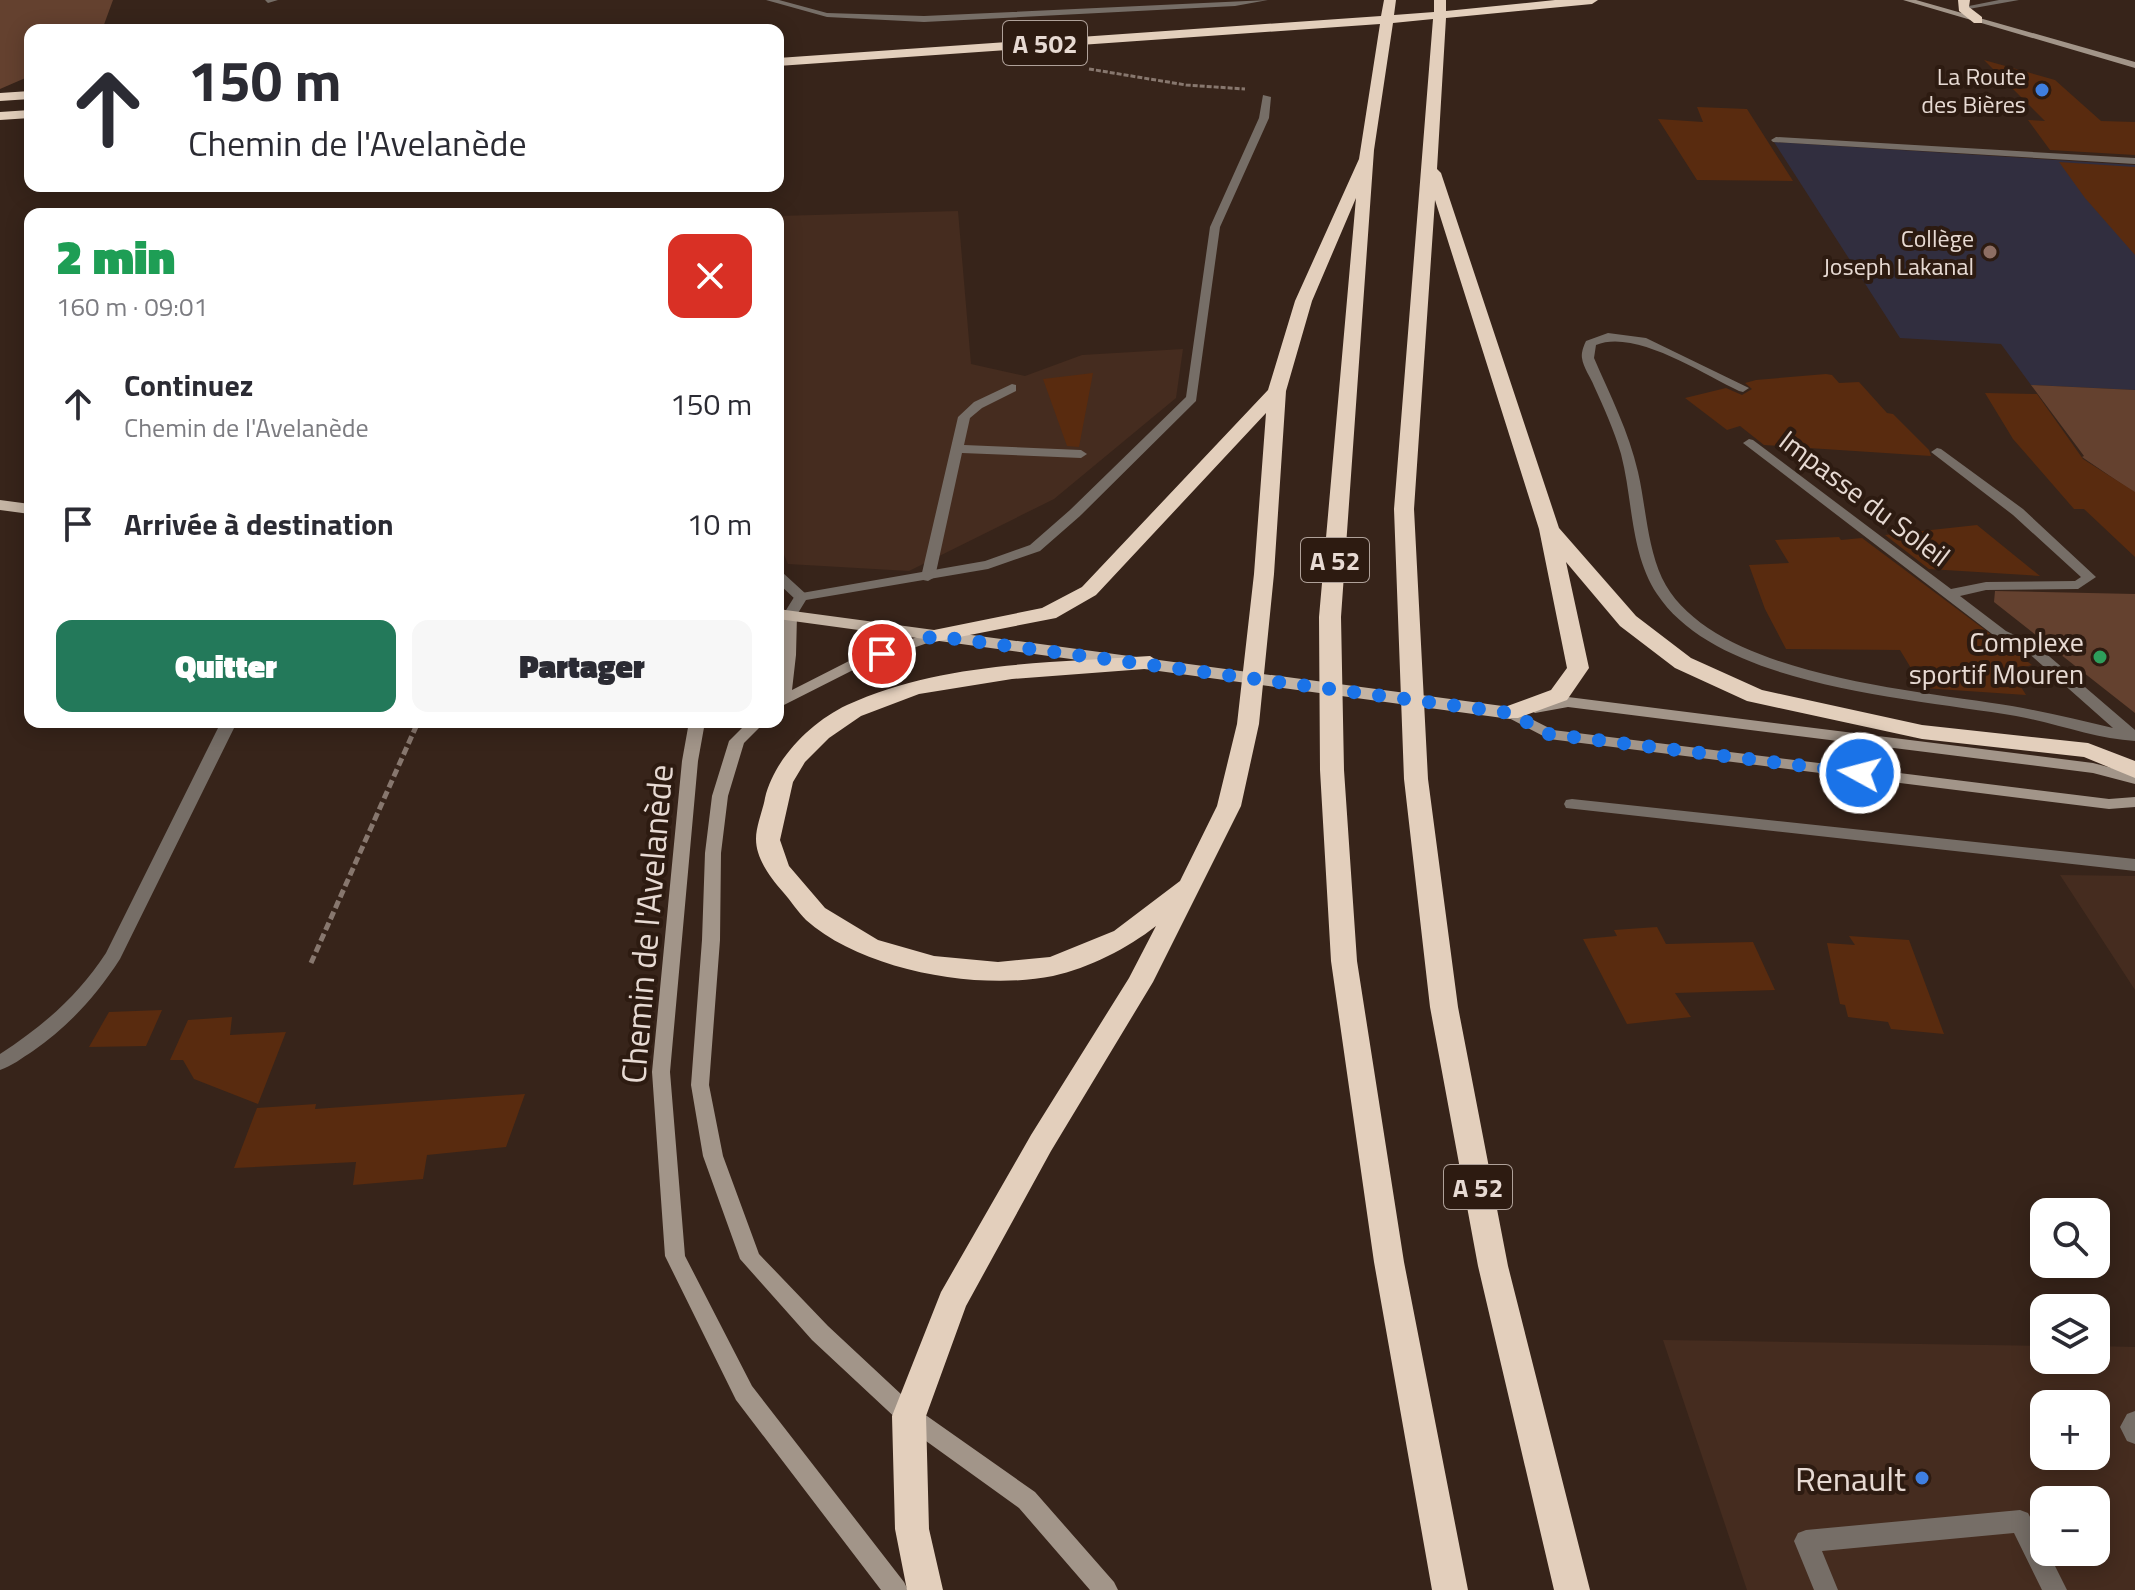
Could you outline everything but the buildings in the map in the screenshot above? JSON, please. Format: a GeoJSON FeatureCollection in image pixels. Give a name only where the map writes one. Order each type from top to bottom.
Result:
{"type":"FeatureCollection","features":[{"type":"Feature","properties":{"kind":"highway","name":"A 52"},"geometry":{"type":"LineString","coordinates":[[1390,0],[1366,159],[1330,617],[1332,770],[1344,961],[1389,1262],[1450,1590]]}},
{"type":"Feature","properties":{"kind":"highway","name":"A 52"},"geometry":{"type":"LineString","coordinates":[[1440,0],[1404,509],[1416,779],[1444,1007],[1493,1266],[1572,1590]]}},
{"type":"Feature","properties":{"kind":"highway"},"geometry":{"type":"LineString","coordinates":[[1363,7],[1454,0]]}},
{"type":"Feature","properties":{"kind":"highway","name":"A 502"},"geometry":{"type":"LineString","coordinates":[[784,62],[1313,25],[1592,0]]}},
{"type":"Feature","properties":{"kind":"highway"},"geometry":{"type":"LineString","coordinates":[[1963,4],[1978,20]]}},
{"type":"Feature","properties":{"kind":"highway","name":"A 502"},"geometry":{"type":"LineString","coordinates":[[1063,27],[1316,10]]}},
{"type":"Feature","properties":{"kind":"highway"},"geometry":{"type":"LineString","coordinates":[[0,97],[24,95]]}},
{"type":"Feature","properties":{"kind":"highway"},"geometry":{"type":"LineString","coordinates":[[0,116],[24,114]]}},
{"type":"Feature","properties":{"kind":"highway"},"geometry":{"type":"LineString","coordinates":[[925,1590],[912,1529],[909,1416],[952,1302],[1041,1143],[1140,982],[1229,806],[1248,724],[1264,574],[1277,391],[1306,287],[1366,159]]}},
{"type":"Feature","properties":{"kind":"highway"},"geometry":{"type":"LineString","coordinates":[[1430,160],[1549,529],[1578,668],[1559,695],[1510,713]]}},
{"type":"Feature","properties":{"kind":"highway"},"geometry":{"type":"LineString","coordinates":[[934,636],[1048,613],[1089,591],[1277,391]]}},
{"type":"Feature","properties":{"kind":"highway"},"geometry":{"type":"LineString","coordinates":[[1549,529],[1628,621],[1683,663],[1755,696],[1922,732],[2088,750],[2135,770]]}},
{"type":"Feature","properties":{"kind":"highway"},"geometry":{"type":"LineString","coordinates":[[1150,663],[1012,672],[914,688],[853,711],[821,733],[797,757],[781,782],[768,840],[778,869],[816,914],[869,947],[934,966],[998,972],[1053,966],[1123,938],[1190,886]]}},
{"type":"Feature","properties":{"kind":"main road"},"geometry":{"type":"LineString","coordinates":[[1907,0],[2135,65]]}},
{"type":"Feature","properties":{"kind":"main road"},"geometry":{"type":"LineString","coordinates":[[0,505],[24,508]]}},
{"type":"Feature","properties":{"kind":"main road"},"geometry":{"type":"LineString","coordinates":[[784,617],[1150,663],[1510,713],[1568,702],[2093,768],[2135,779]]}},
{"type":"Feature","properties":{"kind":"main road"},"geometry":{"type":"LineString","coordinates":[[784,698],[856,663],[934,636]]}},
{"type":"Feature","properties":{"kind":"main road"},"geometry":{"type":"LineString","coordinates":[[1510,713],[1549,734],[2109,804],[2135,802]]}},
{"type":"Feature","properties":{"kind":"main road","name":"Chemin de l'Avelanède"},"geometry":{"type":"LineString","coordinates":[[696,728],[690,761],[661,1072],[675,1256],[744,1393],[896,1590]]}},
{"type":"Feature","properties":{"kind":"main road","name":"Chemin de l'Avelanède"},"geometry":{"type":"LineString","coordinates":[[751,728],[737,741],[720,796],[713,853],[711,940],[700,1085],[713,1156],[750,1259],[820,1333],[909,1416],[1027,1500],[1106,1590]]}},
{"type":"Feature","properties":{"kind":"street"},"geometry":{"type":"LineString","coordinates":[[770,0],[827,15],[924,19],[1264,0]]}},
{"type":"Feature","properties":{"kind":"street"},"geometry":{"type":"LineString","coordinates":[[1963,4],[2015,0]]}},
{"type":"Feature","properties":{"kind":"street"},"geometry":{"type":"LineString","coordinates":[[784,615],[801,597],[988,565],[1035,548],[1192,398],[1215,227],[1264,118],[1266,97]]}},
{"type":"Feature","properties":{"kind":"street"},"geometry":{"type":"LineString","coordinates":[[1776,140],[2135,161]]}},
{"type":"Feature","properties":{"kind":"street"},"geometry":{"type":"LineString","coordinates":[[1743,388],[1642,340],[1608,336],[1590,343],[1588,358],[1627,453],[1649,565],[1665,596],[1687,620],[1717,642],[1816,679],[2016,711],[2134,737]]}},
{"type":"Feature","properties":{"kind":"street"},"geometry":{"type":"LineString","coordinates":[[928,577],[964,417],[978,405],[1012,388]]}},
{"type":"Feature","properties":{"kind":"street","name":"Impasse du Soleil"},"geometry":{"type":"LineString","coordinates":[[1749,443],[2001,634],[2031,648],[2134,737]]}},
{"type":"Feature","properties":{"kind":"street"},"geometry":{"type":"LineString","coordinates":[[957,449],[1081,454]]}},
{"type":"Feature","properties":{"kind":"street","name":"Impasse du Soleil"},"geometry":{"type":"LineString","coordinates":[[1937,452],[2018,512],[2089,577],[2078,585],[1986,586],[1949,594]]}},
{"type":"Feature","properties":{"kind":"street"},"geometry":{"type":"LineString","coordinates":[[784,581],[801,597]]}},
{"type":"Feature","properties":{"kind":"street"},"geometry":{"type":"LineString","coordinates":[[0,1063],[64,1019],[94,988],[114,955],[226,728]]}},
{"type":"Feature","properties":{"kind":"street"},"geometry":{"type":"LineString","coordinates":[[1572,804],[2135,865]]}},
{"type":"Feature","properties":{"kind":"street"},"geometry":{"type":"LineString","coordinates":[[2135,1421],[2131,1427],[2135,1434]]}},
{"type":"Feature","properties":{"kind":"street"},"geometry":{"type":"LineString","coordinates":[[1826,1590],[1806,1541],[2020,1521],[2055,1590]]}},
{"type":"Feature","properties":{"kind":"path"},"geometry":{"type":"LineString","coordinates":[[1080,67],[1174,83],[1257,91],[1266,97]]}},
{"type":"Feature","properties":{"kind":"path"},"geometry":{"type":"LineString","coordinates":[[311,963],[415,728]]}},
{"type":"Feature","properties":{"kind":"shaded area"},"geometry":{"type":"Polygon","coordinates":[[[0,0],[113,0],[104,24],[24,24],[24,79],[0,89],[0,0]]]}},
{"type":"Feature","properties":{"kind":"shaded area","name":"Collège Joseph Lakanal"},"geometry":{"type":"Polygon","coordinates":[[[1774,142],[2135,165],[2135,390],[2031,385],[2001,344],[1900,338],[1774,142]]]}},
{"type":"Feature","properties":{"kind":"shaded area"},"geometry":{"type":"Polygon","coordinates":[[[958,211],[971,364],[1025,376],[1082,355],[1183,349],[1176,398],[1054,499],[909,571],[788,564],[784,555],[784,216],[958,211]]]}},
{"type":"Feature","properties":{"kind":"shaded area"},"geometry":{"type":"Polygon","coordinates":[[[2031,385],[2135,390],[2135,493],[2082,457],[2031,385]]]}},
{"type":"Feature","properties":{"kind":"shaded area","name":"Complexe sportif Mouren"},"geometry":{"type":"Polygon","coordinates":[[[1995,591],[2135,594],[2135,713],[1994,602],[1995,591]]]}},
{"type":"Feature","properties":{"kind":"shaded area"},"geometry":{"type":"Polygon","coordinates":[[[2060,875],[2135,876],[2135,990],[2060,875]]]}},
{"type":"Feature","properties":{"kind":"shaded area","name":"Renault"},"geometry":{"type":"Polygon","coordinates":[[[1663,1340],[2030,1346],[2030,1374],[2110,1374],[2110,1346],[2135,1347],[2135,1590],[1747,1590],[1663,1340]]]}},
{"type":"Feature","properties":{"kind":"place","name":"La Route des Bières"},"geometry":{"type":"Point","coordinates":[2042,90]}},
{"type":"Feature","properties":{"kind":"place","name":"Collège Joseph Lakanal"},"geometry":{"type":"Point","coordinates":[1990,252]}},
{"type":"Feature","properties":{"kind":"place","name":"Complexe sportif Mouren"},"geometry":{"type":"Point","coordinates":[2100,657]}},
{"type":"Feature","properties":{"kind":"place","name":"Renault"},"geometry":{"type":"Point","coordinates":[1922,1478]}},
{"type":"Feature","properties":{"kind":"route"},"geometry":{"type":"LineString","coordinates":[[882,654],[934,636],[1510,713],[1549,734],[1860,773]]}}]}
